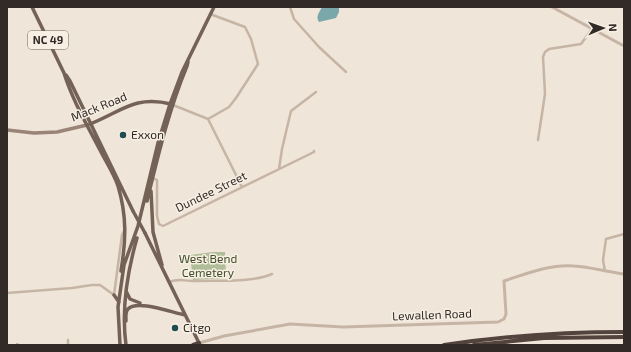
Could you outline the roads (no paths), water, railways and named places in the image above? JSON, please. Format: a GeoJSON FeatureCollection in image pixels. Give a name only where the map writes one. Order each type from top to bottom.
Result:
{"type":"FeatureCollection","features":[{"type":"Feature","properties":{"kind":"highway"},"geometry":{"type":"LineString","coordinates":[[444,345],[530,335],[624,332]]}},
{"type":"Feature","properties":{"kind":"highway"},"geometry":{"type":"LineString","coordinates":[[474,345],[544,338],[624,337]]}},
{"type":"Feature","properties":{"kind":"highway"},"geometry":{"type":"LineString","coordinates":[[193,345],[200,344]]}},
{"type":"Feature","properties":{"kind":"main road","name":"NC 49"},"geometry":{"type":"LineString","coordinates":[[32,7],[64,73],[67,83],[117,175],[126,195]]}},
{"type":"Feature","properties":{"kind":"main road"},"geometry":{"type":"LineString","coordinates":[[126,345],[124,328],[125,289],[132,247],[157,150],[172,104],[188,66],[188,62],[214,7]]}},
{"type":"Feature","properties":{"kind":"main road","name":"Mack Road"},"geometry":{"type":"LineString","coordinates":[[7,130],[34,133],[57,132],[89,124],[140,102],[157,101],[172,104]]}},
{"type":"Feature","properties":{"kind":"main road"},"geometry":{"type":"LineString","coordinates":[[120,345],[118,316],[123,269],[132,247],[153,178],[172,104]]}},
{"type":"Feature","properties":{"kind":"main road","name":"NC 49"},"geometry":{"type":"LineString","coordinates":[[89,124],[116,180],[121,199],[125,229],[125,244],[119,283],[120,287]]}},
{"type":"Feature","properties":{"kind":"main road"},"geometry":{"type":"LineString","coordinates":[[116,180],[126,195],[200,344]]}},
{"type":"Feature","properties":{"kind":"main road"},"geometry":{"type":"LineString","coordinates":[[151,184],[153,232],[163,270]]}},
{"type":"Feature","properties":{"kind":"main road"},"geometry":{"type":"LineString","coordinates":[[125,289],[130,299],[146,306]]}},
{"type":"Feature","properties":{"kind":"main road"},"geometry":{"type":"LineString","coordinates":[[114,295],[119,302]]}},
{"type":"Feature","properties":{"kind":"main road"},"geometry":{"type":"LineString","coordinates":[[124,328],[128,309],[136,305],[185,315]]}},
{"type":"Feature","properties":{"kind":"street"},"geometry":{"type":"LineString","coordinates":[[290,7],[294,19],[319,47],[346,72]]}},
{"type":"Feature","properties":{"kind":"street"},"geometry":{"type":"LineString","coordinates":[[552,7],[624,46]]}},
{"type":"Feature","properties":{"kind":"street"},"geometry":{"type":"LineString","coordinates":[[208,119],[229,107],[258,64],[251,38],[245,27],[210,14]]}},
{"type":"Feature","properties":{"kind":"street"},"geometry":{"type":"LineString","coordinates":[[538,140],[545,94],[543,57],[545,52],[549,49],[581,44],[592,29]]}},
{"type":"Feature","properties":{"kind":"street"},"geometry":{"type":"LineString","coordinates":[[279,169],[291,111],[316,92]]}},
{"type":"Feature","properties":{"kind":"street"},"geometry":{"type":"LineString","coordinates":[[172,104],[208,119],[242,187]]}},
{"type":"Feature","properties":{"kind":"street","name":"Dundee Street"},"geometry":{"type":"LineString","coordinates":[[153,178],[157,180],[157,216],[159,224],[162,226],[314,151]]}},
{"type":"Feature","properties":{"kind":"street"},"geometry":{"type":"LineString","coordinates":[[114,295],[122,235],[125,229]]}},
{"type":"Feature","properties":{"kind":"street"},"geometry":{"type":"LineString","coordinates":[[605,272],[602,260],[606,239],[624,234]]}},
{"type":"Feature","properties":{"kind":"street","name":"Lewallen Road"},"geometry":{"type":"LineString","coordinates":[[200,344],[224,336],[290,324],[343,327],[498,322],[504,319],[506,314],[504,281],[526,273],[564,266],[575,266],[624,274]]}},
{"type":"Feature","properties":{"kind":"street"},"geometry":{"type":"LineString","coordinates":[[169,282],[182,279],[190,281],[232,281],[260,278],[272,274]]}},
{"type":"Feature","properties":{"kind":"street"},"geometry":{"type":"LineString","coordinates":[[7,293],[100,285],[114,295]]}},
{"type":"Feature","properties":{"kind":"street"},"geometry":{"type":"LineString","coordinates":[[105,288],[115,285]]}},
{"type":"Feature","properties":{"kind":"street"},"geometry":{"type":"LineString","coordinates":[[68,340],[68,345]]}},
{"type":"Feature","properties":{"kind":"water"},"geometry":{"type":"Polygon","coordinates":[[[322,7],[339,7],[339,12],[336,18],[319,22],[318,16],[322,7]]]}},
{"type":"Feature","properties":{"kind":"place","name":"Exxon"},"geometry":{"type":"Point","coordinates":[123,135]}},
{"type":"Feature","properties":{"kind":"place","name":"Citgo"},"geometry":{"type":"Point","coordinates":[175,328]}},
{"type":"Feature","properties":{"kind":"park label","name":"West Bend Cemetery"},"geometry":{"type":"Point","coordinates":[208,266]}}]}
